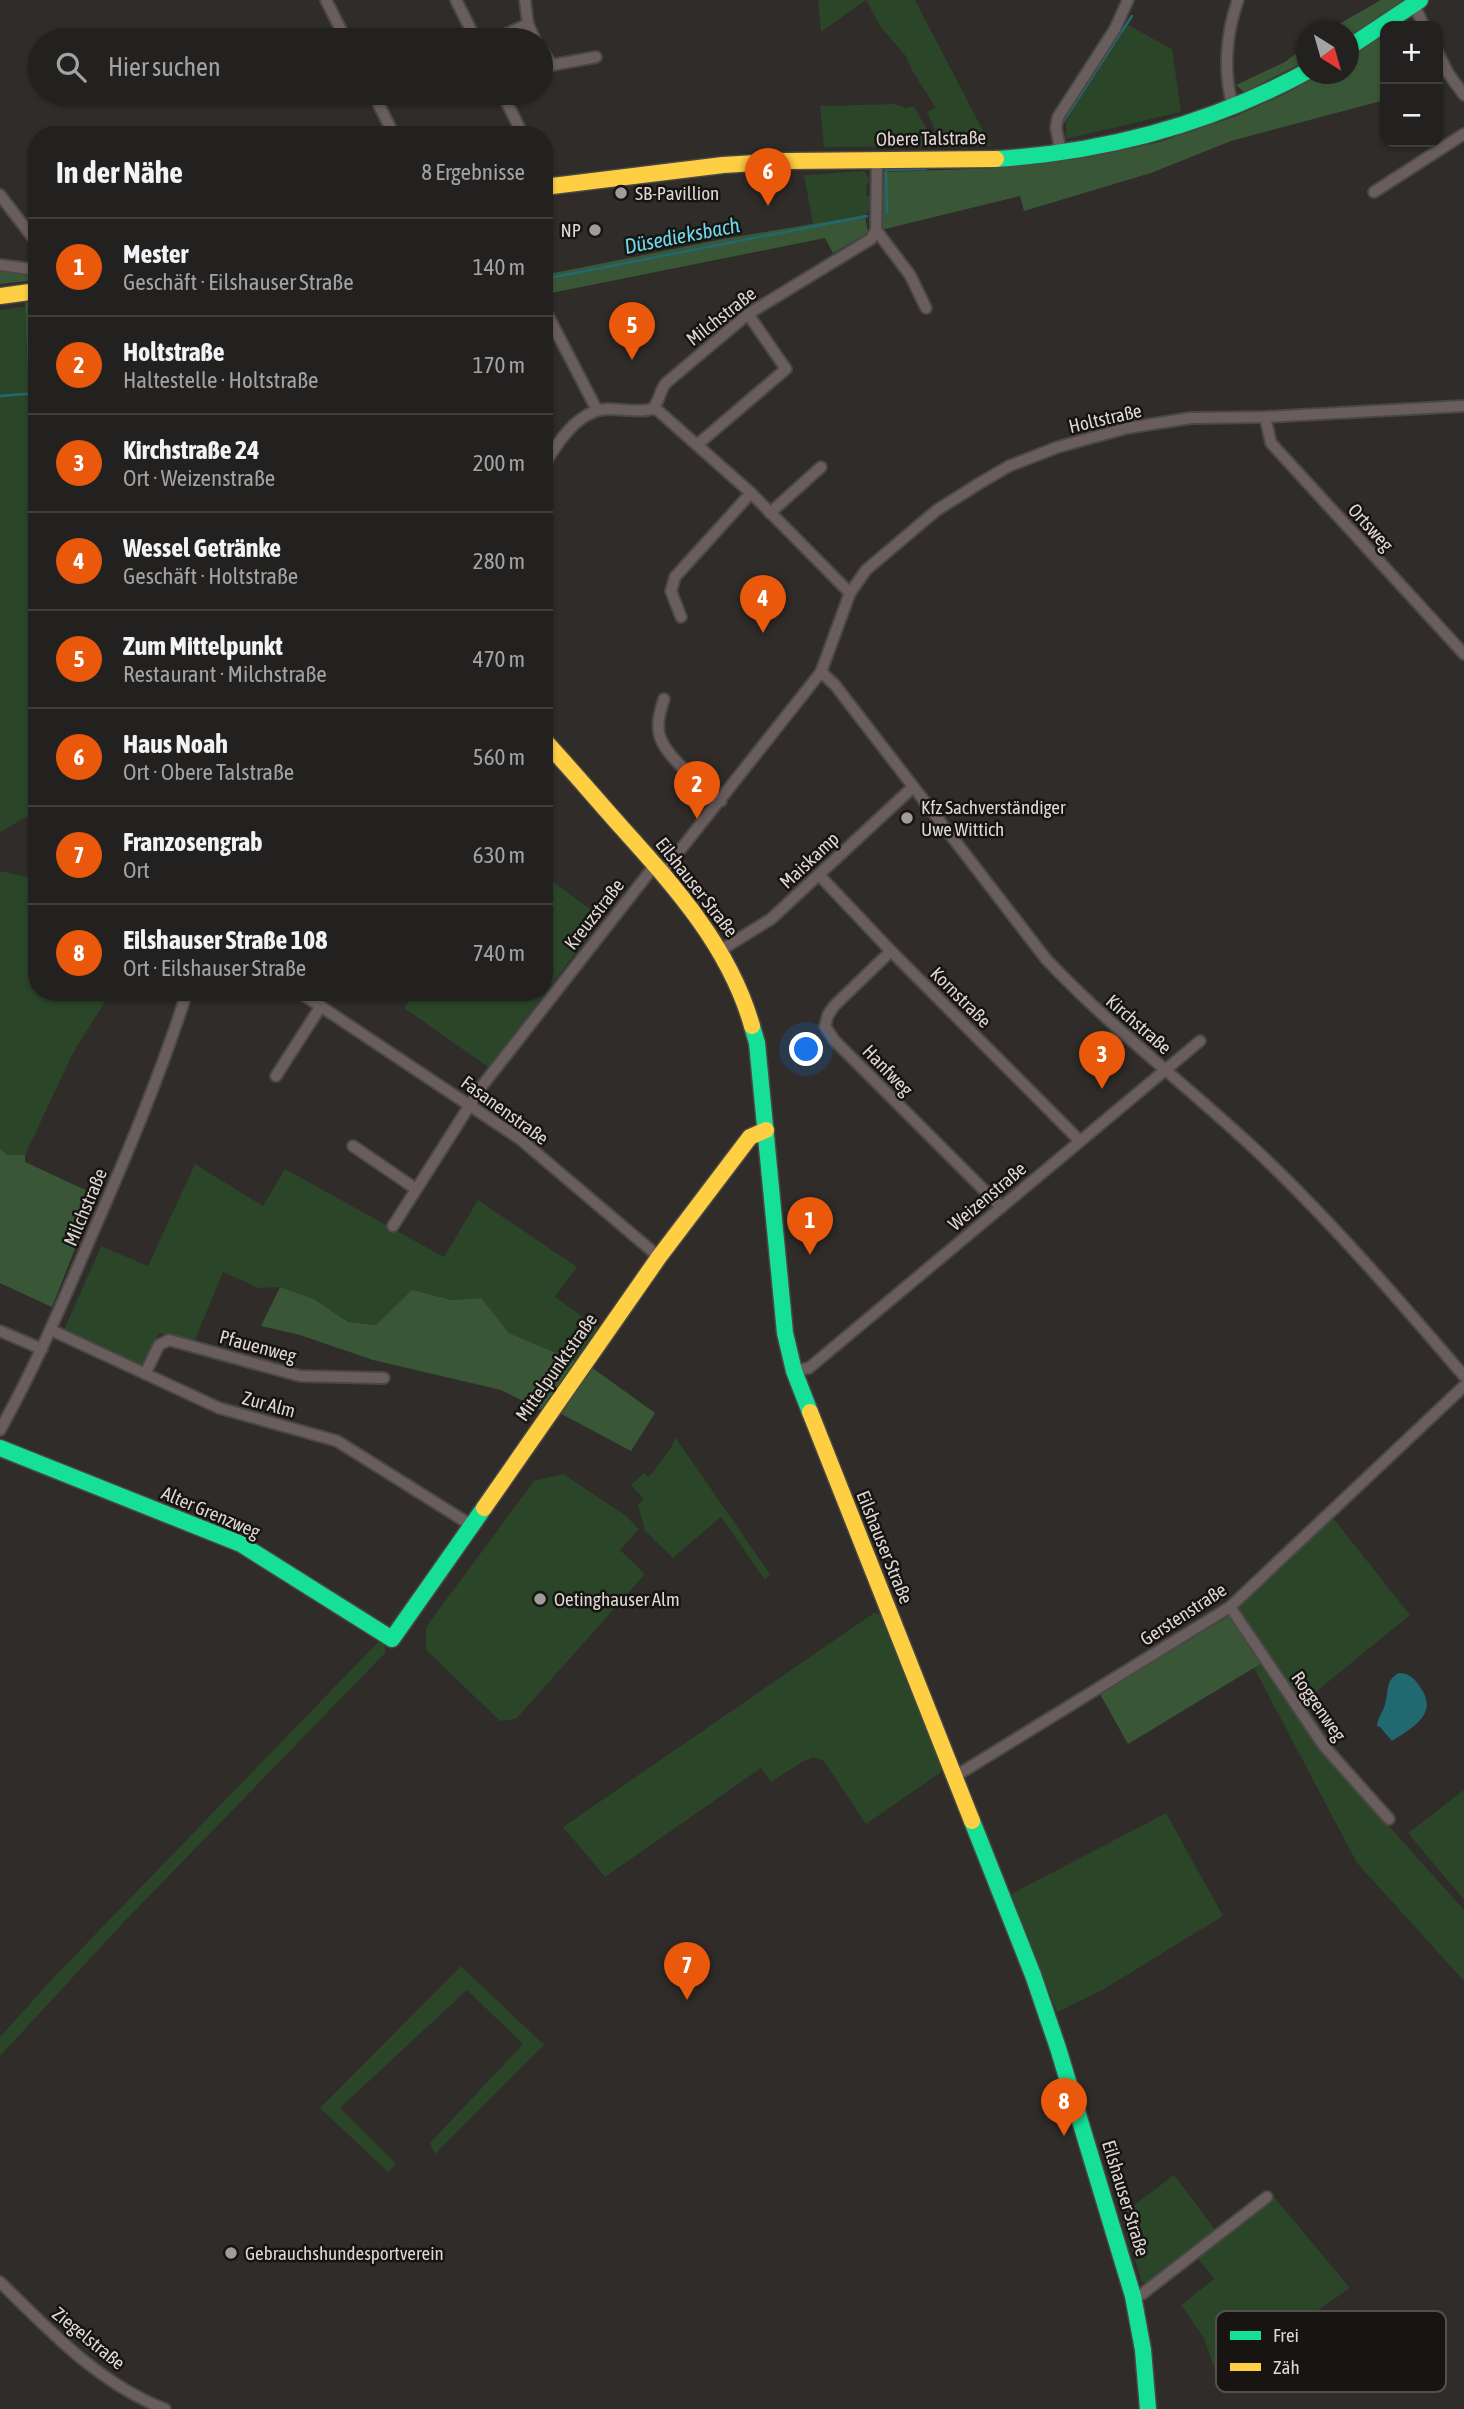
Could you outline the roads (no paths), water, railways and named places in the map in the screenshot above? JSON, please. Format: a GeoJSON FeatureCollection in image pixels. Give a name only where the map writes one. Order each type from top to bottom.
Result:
{"type":"FeatureCollection","features":[{"type":"Feature","properties":{"kind":"street"},"geometry":{"type":"LineString","coordinates":[[326,0],[340,28]]}},
{"type":"Feature","properties":{"kind":"street"},"geometry":{"type":"LineString","coordinates":[[456,0],[470,28]]}},
{"type":"Feature","properties":{"kind":"street"},"geometry":{"type":"LineString","coordinates":[[525,0],[530,28]]}},
{"type":"Feature","properties":{"kind":"street"},"geometry":{"type":"LineString","coordinates":[[1061,152],[1056,128],[1058,117],[1115,29],[1128,0]]}},
{"type":"Feature","properties":{"kind":"street"},"geometry":{"type":"LineString","coordinates":[[1233,107],[1228,75],[1228,50],[1230,22],[1238,0]]}},
{"type":"Feature","properties":{"kind":"street"},"geometry":{"type":"LineString","coordinates":[[1359,41],[1417,2],[1423,21]]}},
{"type":"Feature","properties":{"kind":"street"},"geometry":{"type":"LineString","coordinates":[[518,28],[528,23]]}},
{"type":"Feature","properties":{"kind":"street"},"geometry":{"type":"LineString","coordinates":[[553,65],[596,57]]}},
{"type":"Feature","properties":{"kind":"street"},"geometry":{"type":"LineString","coordinates":[[1443,63],[1464,95]]}},
{"type":"Feature","properties":{"kind":"street","name":"Obere Talstraße"},"geometry":{"type":"LineString","coordinates":[[553,186],[747,163],[997,158],[1061,152],[1164,131],[1233,107],[1296,77]]}},
{"type":"Feature","properties":{"kind":"street"},"geometry":{"type":"LineString","coordinates":[[379,105],[390,126]]}},
{"type":"Feature","properties":{"kind":"street"},"geometry":{"type":"LineString","coordinates":[[508,105],[518,126]]}},
{"type":"Feature","properties":{"kind":"street"},"geometry":{"type":"LineString","coordinates":[[1374,192],[1464,134]]}},
{"type":"Feature","properties":{"kind":"street"},"geometry":{"type":"LineString","coordinates":[[877,160],[876,230],[910,275],[926,309]]}},
{"type":"Feature","properties":{"kind":"street"},"geometry":{"type":"LineString","coordinates":[[0,195],[28,231]]}},
{"type":"Feature","properties":{"kind":"street","name":"Milchstraße"},"geometry":{"type":"LineString","coordinates":[[654,407],[659,392],[666,383],[748,314],[769,299],[862,246],[871,239],[876,230]]}},
{"type":"Feature","properties":{"kind":"street"},"geometry":{"type":"LineString","coordinates":[[0,265],[28,269]]}},
{"type":"Feature","properties":{"kind":"street"},"geometry":{"type":"LineString","coordinates":[[0,296],[28,292]]}},
{"type":"Feature","properties":{"kind":"street"},"geometry":{"type":"LineString","coordinates":[[698,444],[786,369],[748,314]]}},
{"type":"Feature","properties":{"kind":"street"},"geometry":{"type":"LineString","coordinates":[[553,325],[597,410]]}},
{"type":"Feature","properties":{"kind":"street","name":"Holtstraße"},"geometry":{"type":"LineString","coordinates":[[658,869],[721,801],[821,672],[850,593],[866,570],[937,510],[1009,466],[1058,447],[1127,428],[1191,418],[1265,417],[1464,406]]}},
{"type":"Feature","properties":{"kind":"street"},"geometry":{"type":"LineString","coordinates":[[553,453],[572,427],[597,410],[647,410],[654,407],[751,493],[850,593]]}},
{"type":"Feature","properties":{"kind":"street","name":"Ortsweg"},"geometry":{"type":"LineString","coordinates":[[1265,417],[1271,443],[1464,654]]}},
{"type":"Feature","properties":{"kind":"street"},"geometry":{"type":"LineString","coordinates":[[770,513],[821,467]]}},
{"type":"Feature","properties":{"kind":"street"},"geometry":{"type":"LineString","coordinates":[[681,617],[671,591],[675,576],[751,493]]}},
{"type":"Feature","properties":{"kind":"street","name":"Kirchstraße"},"geometry":{"type":"LineString","coordinates":[[821,672],[835,685],[1045,959],[1078,993],[1258,1152],[1314,1206],[1464,1376]]}},
{"type":"Feature","properties":{"kind":"street"},"geometry":{"type":"LineString","coordinates":[[664,699],[658,724],[662,742],[681,764],[721,801]]}},
{"type":"Feature","properties":{"kind":"street","name":"Eilshauser Straße"},"geometry":{"type":"LineString","coordinates":[[553,750],[705,926],[740,986],[751,1016],[760,1061],[785,1333],[794,1371],[1033,1975],[1066,2073],[1133,2295],[1143,2350],[1148,2409]]}},
{"type":"Feature","properties":{"kind":"street","name":"Maiskamp"},"geometry":{"type":"LineString","coordinates":[[721,950],[771,919],[913,787]]}},
{"type":"Feature","properties":{"kind":"street","name":"Kreuzstraße"},"geometry":{"type":"LineString","coordinates":[[553,994],[658,869]]}},
{"type":"Feature","properties":{"kind":"street","name":"Kornstraße"},"geometry":{"type":"LineString","coordinates":[[819,875],[1080,1141]]}},
{"type":"Feature","properties":{"kind":"street","name":"Hanfweg"},"geometry":{"type":"LineString","coordinates":[[891,951],[834,1006],[825,1026],[834,1040],[1001,1207]]}},
{"type":"Feature","properties":{"kind":"street","name":"Milchstraße"},"geometry":{"type":"LineString","coordinates":[[0,1430],[51,1330],[140,1123],[184,1001]]}},
{"type":"Feature","properties":{"kind":"street","name":"Fasanenstraße"},"geometry":{"type":"LineString","coordinates":[[313,1001],[520,1139],[659,1257]]}},
{"type":"Feature","properties":{"kind":"street","name":"Kreuzstraße"},"geometry":{"type":"LineString","coordinates":[[393,1226],[470,1105],[548,1001]]}},
{"type":"Feature","properties":{"kind":"street"},"geometry":{"type":"LineString","coordinates":[[276,1076],[321,1006]]}},
{"type":"Feature","properties":{"kind":"street","name":"Weizenstraße"},"geometry":{"type":"LineString","coordinates":[[794,1371],[809,1368],[1200,1041]]}},
{"type":"Feature","properties":{"kind":"street","name":"Mittelpunktstraße"},"geometry":{"type":"LineString","coordinates":[[392,1639],[659,1257],[750,1137],[766,1130]]}},
{"type":"Feature","properties":{"kind":"street"},"geometry":{"type":"LineString","coordinates":[[353,1146],[416,1189]]}},
{"type":"Feature","properties":{"kind":"street","name":"Zur Alm"},"geometry":{"type":"LineString","coordinates":[[51,1330],[219,1408],[337,1441],[471,1525]]}},
{"type":"Feature","properties":{"kind":"street"},"geometry":{"type":"LineString","coordinates":[[0,1331],[42,1349]]}},
{"type":"Feature","properties":{"kind":"street","name":"Pfauenweg"},"geometry":{"type":"LineString","coordinates":[[145,1374],[159,1345],[169,1340],[300,1376],[384,1378]]}},
{"type":"Feature","properties":{"kind":"street","name":"Gerstenstraße"},"geometry":{"type":"LineString","coordinates":[[954,1777],[1230,1607],[1464,1386]]}},
{"type":"Feature","properties":{"kind":"street","name":"Alter Grenzweg"},"geometry":{"type":"LineString","coordinates":[[0,1448],[241,1544],[392,1639]]}},
{"type":"Feature","properties":{"kind":"street","name":"Roggenweg"},"geometry":{"type":"LineString","coordinates":[[1230,1607],[1324,1745],[1389,1819]]}},
{"type":"Feature","properties":{"kind":"street"},"geometry":{"type":"LineString","coordinates":[[1133,2295],[1142,2294],[1267,2197]]}},
{"type":"Feature","properties":{"kind":"street","name":"Ziegelstraße"},"geometry":{"type":"LineString","coordinates":[[0,2282],[90,2366],[149,2403],[164,2409]]}},
{"type":"Feature","properties":{"kind":"water"},"geometry":{"type":"Polygon","coordinates":[[[1399,1673],[1414,1679],[1427,1703],[1422,1718],[1392,1741],[1377,1724],[1389,1682],[1399,1673]]]}},
{"type":"Feature","properties":{"kind":"waterway","name":"Düsedieksbach"},"geometry":{"type":"LineString","coordinates":[[1063,122],[1132,16]]}},
{"type":"Feature","properties":{"kind":"waterway","name":"Düsedieksbach"},"geometry":{"type":"LineString","coordinates":[[887,213],[886,170],[926,169]]}},
{"type":"Feature","properties":{"kind":"waterway","name":"Düsedieksbach"},"geometry":{"type":"LineString","coordinates":[[553,277],[867,216]]}},
{"type":"Feature","properties":{"kind":"waterway","name":"Düsedieksbach"},"geometry":{"type":"LineString","coordinates":[[0,396],[28,394]]}},
{"type":"Feature","properties":{"kind":"place","name":"SB-Pavillion"},"geometry":{"type":"Point","coordinates":[621,193]}},
{"type":"Feature","properties":{"kind":"place","name":"Haus Noah"},"geometry":{"type":"Point","coordinates":[768,206]}},
{"type":"Feature","properties":{"kind":"place","name":"NP"},"geometry":{"type":"Point","coordinates":[595,230]}},
{"type":"Feature","properties":{"kind":"place","name":"Zum Mittelpunkt"},"geometry":{"type":"Point","coordinates":[632,360]}},
{"type":"Feature","properties":{"kind":"place","name":"Wessel Getränke"},"geometry":{"type":"Point","coordinates":[763,633]}},
{"type":"Feature","properties":{"kind":"place","name":"Kfz Sachverständiger Uwe Wittich"},"geometry":{"type":"Point","coordinates":[907,818]}},
{"type":"Feature","properties":{"kind":"place","name":"Holtstraße"},"geometry":{"type":"Point","coordinates":[697,819]}},
{"type":"Feature","properties":{"kind":"place","name":"Kirchstraße 24"},"geometry":{"type":"Point","coordinates":[1102,1089]}},
{"type":"Feature","properties":{"kind":"place","name":"Mester"},"geometry":{"type":"Point","coordinates":[810,1255]}},
{"type":"Feature","properties":{"kind":"place","name":"Oetinghauser Alm"},"geometry":{"type":"Point","coordinates":[540,1599]}},
{"type":"Feature","properties":{"kind":"place","name":"Franzosengrab"},"geometry":{"type":"Point","coordinates":[687,2000]}},
{"type":"Feature","properties":{"kind":"place","name":"Eilshauser Straße 108"},"geometry":{"type":"Point","coordinates":[1064,2136]}},
{"type":"Feature","properties":{"kind":"place","name":"Gebrauchshundesportverein"},"geometry":{"type":"Point","coordinates":[231,2253]}}]}
